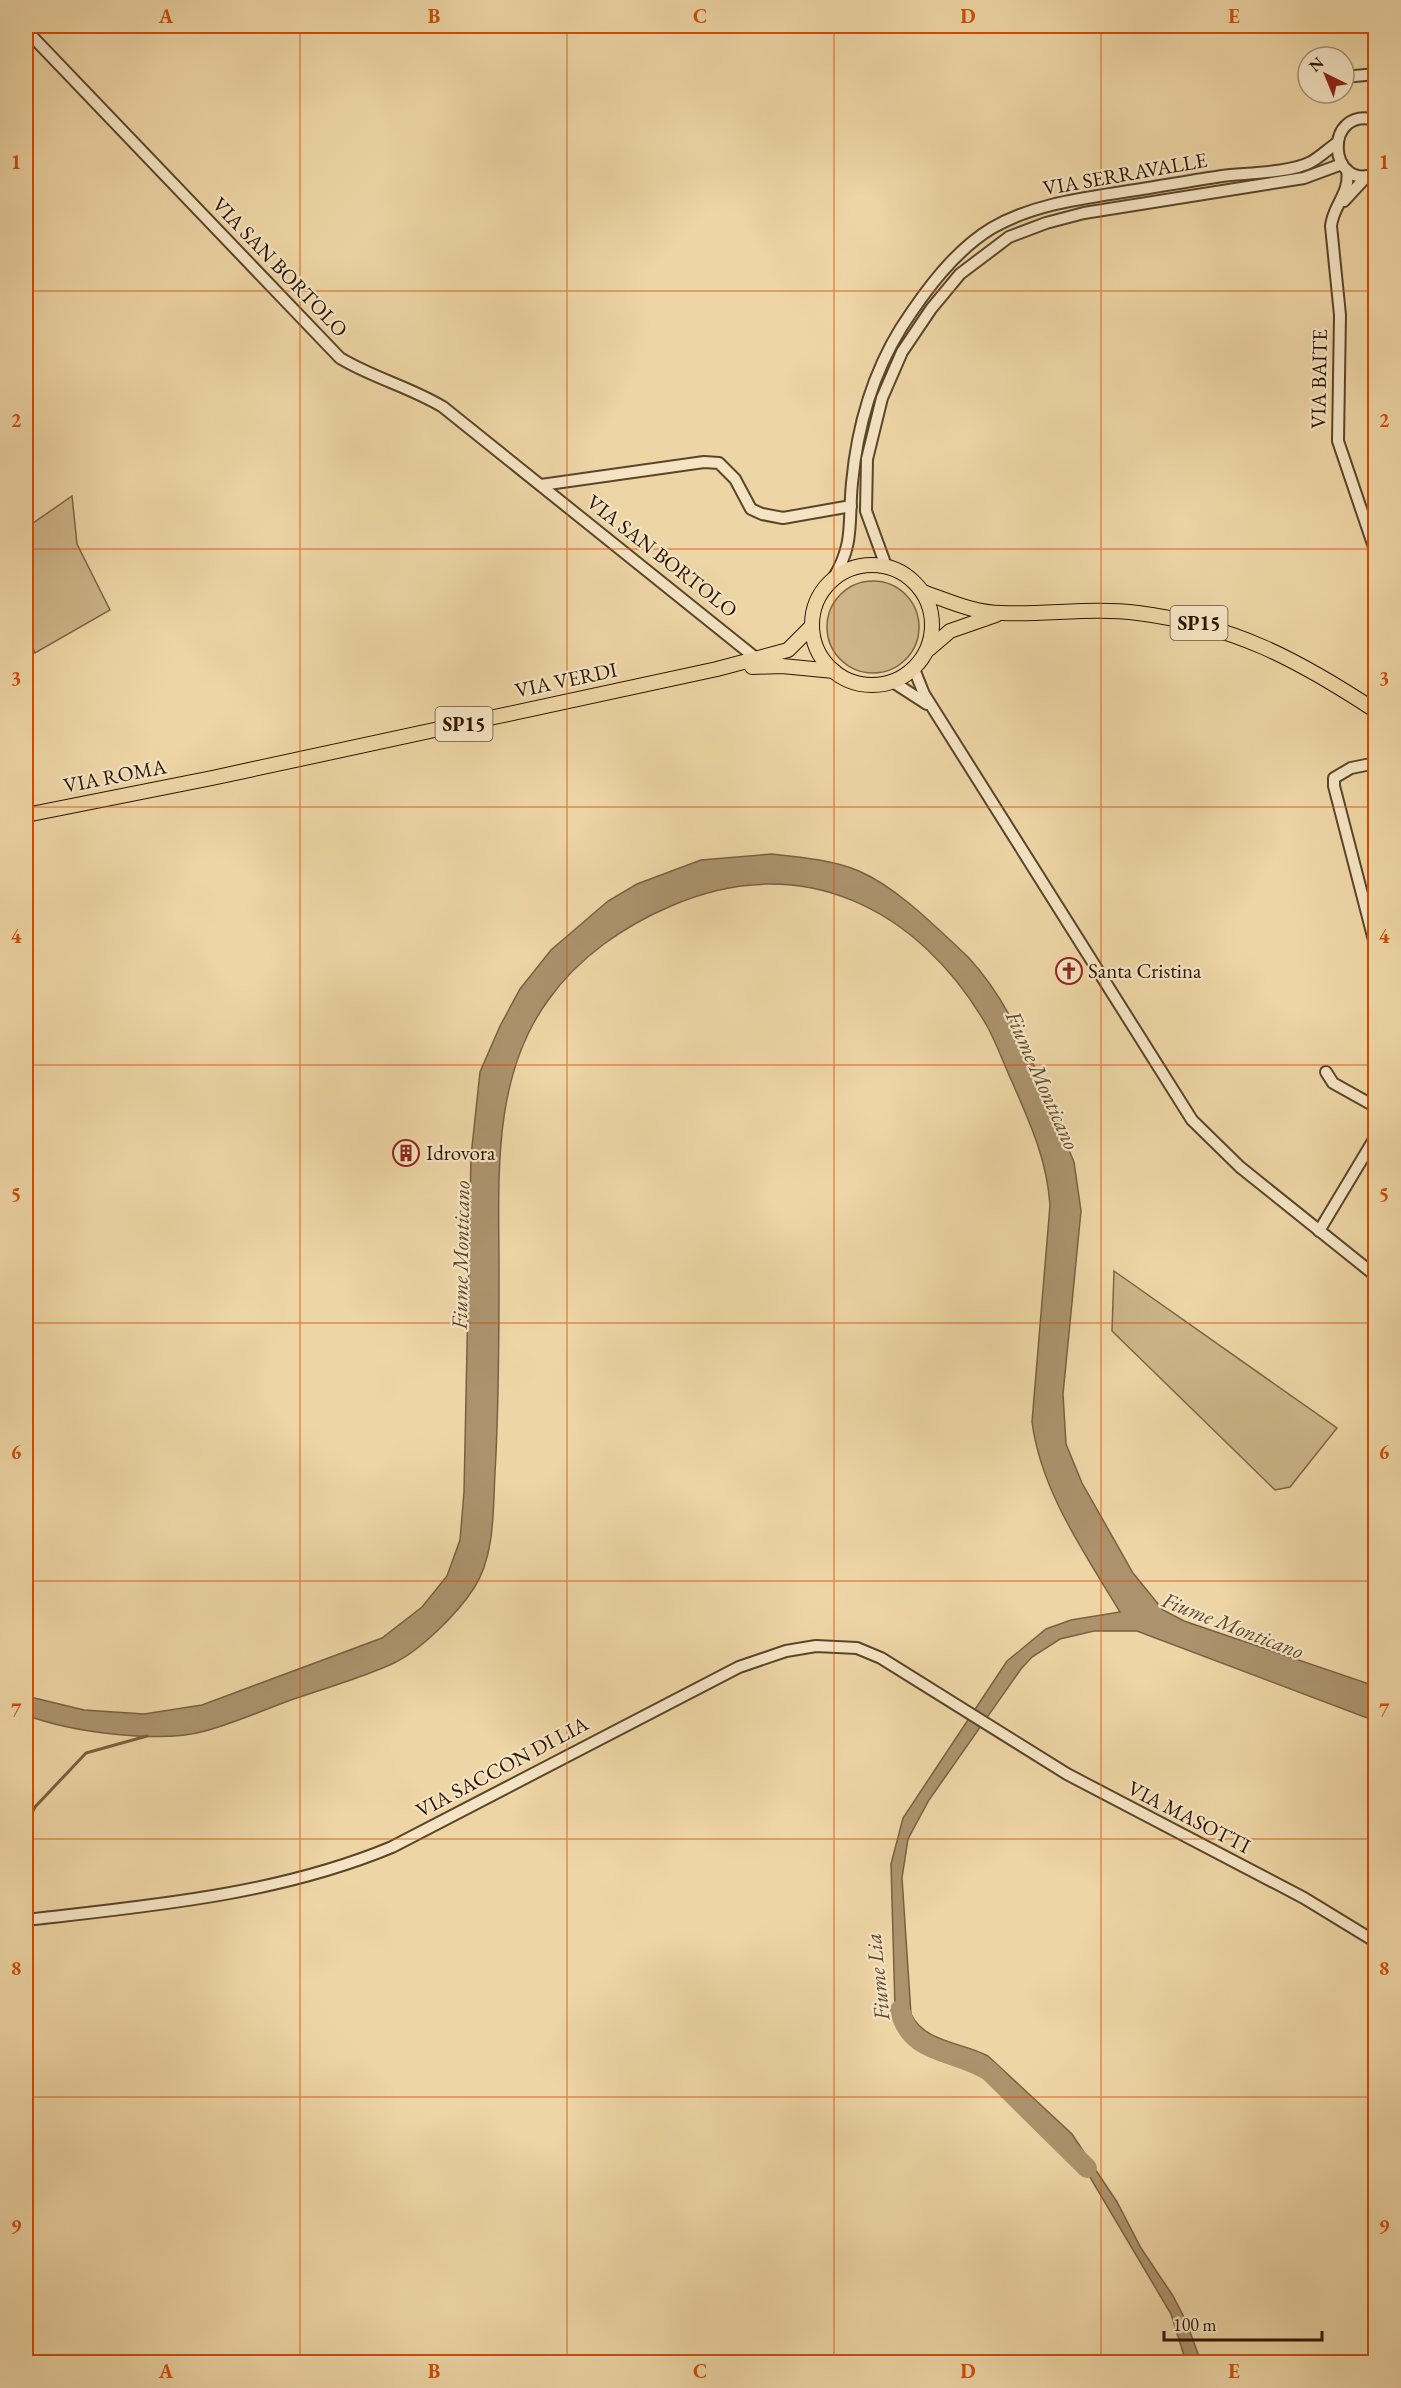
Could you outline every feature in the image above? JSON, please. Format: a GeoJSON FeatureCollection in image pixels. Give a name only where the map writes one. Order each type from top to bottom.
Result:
{"type":"FeatureCollection","features":[{"type":"Feature","properties":{"kind":"main road"},"geometry":{"type":"LineString","coordinates":[[812,626],[814,608],[822,592],[833,579],[849,569],[867,565],[886,566]]}},
{"type":"Feature","properties":{"kind":"main road","name":"SP15"},"geometry":{"type":"LineString","coordinates":[[886,566],[900,571],[923,592],[971,609],[1001,614],[1078,609],[1138,613],[1208,625],[1272,648],[1332,682],[1376,711]]}},
{"type":"Feature","properties":{"kind":"main road","name":"SP15"},"geometry":{"type":"LineString","coordinates":[[923,592],[931,611],[933,631],[927,651]]}},
{"type":"Feature","properties":{"kind":"main road","name":"SP15"},"geometry":{"type":"LineString","coordinates":[[717,669],[782,666],[834,671],[862,684],[893,682],[914,669],[938,639],[950,632],[1001,614]]}},
{"type":"Feature","properties":{"kind":"main road","name":"SP15"},"geometry":{"type":"LineString","coordinates":[[717,669],[788,650],[812,626]]}},
{"type":"Feature","properties":{"kind":"main road","name":"SP15"},"geometry":{"type":"LineString","coordinates":[[812,626],[815,643],[822,658],[834,671]]}},
{"type":"Feature","properties":{"kind":"main road","name":"VIA VERDI"},"geometry":{"type":"LineString","coordinates":[[212,778],[717,669]]}},
{"type":"Feature","properties":{"kind":"main road","name":"VIA ROMA"},"geometry":{"type":"LineString","coordinates":[[26,815],[212,778]]}},
{"type":"Feature","properties":{"kind":"street","name":"VIA SAN BORTOLO"},"geometry":{"type":"LineString","coordinates":[[26,30],[340,358],[368,373],[406,386],[443,407],[757,659]]}},
{"type":"Feature","properties":{"kind":"street"},"geometry":{"type":"LineString","coordinates":[[1356,76],[1376,74]]}},
{"type":"Feature","properties":{"kind":"street","name":"VIA SERRAVALLE"},"geometry":{"type":"LineString","coordinates":[[833,579],[845,559],[851,525],[860,422],[888,352],[901,328],[939,276],[968,246],[992,229],[1047,205],[1203,179],[1298,167],[1314,161],[1336,143],[1345,127],[1361,119],[1374,118]]}},
{"type":"Feature","properties":{"kind":"street"},"geometry":{"type":"LineString","coordinates":[[1336,143],[1345,167],[1372,175]]}},
{"type":"Feature","properties":{"kind":"street","name":"VIA SERRAVALLE"},"geometry":{"type":"LineString","coordinates":[[886,566],[866,511],[867,459],[882,398],[902,352],[931,309],[960,274],[1009,237],[1046,223],[1084,213],[1304,178],[1345,167]]}},
{"type":"Feature","properties":{"kind":"street","name":"VIA BAITE"},"geometry":{"type":"LineString","coordinates":[[1345,167],[1347,190],[1332,219],[1331,226],[1340,325],[1338,441],[1376,553]]}},
{"type":"Feature","properties":{"kind":"street","name":"VIA BAITE"},"geometry":{"type":"LineString","coordinates":[[1341,203],[1372,175]]}},
{"type":"Feature","properties":{"kind":"street","name":"VIA SAN BORTOLO"},"geometry":{"type":"LineString","coordinates":[[541,485],[704,462],[719,463],[735,479],[751,508],[762,514],[783,518],[851,506]]}},
{"type":"Feature","properties":{"kind":"street"},"geometry":{"type":"LineString","coordinates":[[914,669],[918,683],[934,710],[1192,1120],[1240,1167],[1376,1276]]}},
{"type":"Feature","properties":{"kind":"street"},"geometry":{"type":"LineString","coordinates":[[893,682],[921,698],[934,710]]}},
{"type":"Feature","properties":{"kind":"street"},"geometry":{"type":"LineString","coordinates":[[1376,763],[1341,772],[1334,778],[1334,786],[1376,948]]}},
{"type":"Feature","properties":{"kind":"street"},"geometry":{"type":"LineString","coordinates":[[1326,1072],[1333,1083],[1376,1107]]}},
{"type":"Feature","properties":{"kind":"street"},"geometry":{"type":"LineString","coordinates":[[1319,1231],[1376,1136]]}},
{"type":"Feature","properties":{"kind":"street","name":"VIA SACCON DI LIA"},"geometry":{"type":"LineString","coordinates":[[26,1920],[211,1895],[287,1882],[350,1864],[392,1846],[723,1674],[786,1651],[816,1646],[857,1648],[881,1658],[986,1722]]}},
{"type":"Feature","properties":{"kind":"street","name":"VIA MASOTTI"},"geometry":{"type":"LineString","coordinates":[[986,1722],[1088,1785],[1304,1898],[1376,1942]]}},
{"type":"Feature","properties":{"kind":"shaded area"},"geometry":{"type":"Polygon","coordinates":[[[72,496],[77,544],[110,610],[35,653],[26,632],[26,528],[72,496]]]}},
{"type":"Feature","properties":{"kind":"shaded area"},"geometry":{"type":"Polygon","coordinates":[[[873,581],[890,585],[905,595],[915,610],[919,627],[915,644],[905,659],[890,669],[873,673],[856,669],[841,659],[831,644],[827,627],[831,610],[841,595],[856,585],[873,581]]]}},
{"type":"Feature","properties":{"kind":"shaded area"},"geometry":{"type":"Polygon","coordinates":[[[772,854],[838,864],[874,878],[916,909],[968,957],[1002,1002],[1016,1028],[1074,1162],[1081,1211],[1063,1394],[1066,1444],[1082,1483],[1133,1573],[1163,1610],[1184,1621],[1375,1686],[1375,1721],[1137,1631],[1094,1631],[1060,1639],[1032,1657],[1021,1669],[929,1800],[908,1839],[902,1878],[911,2014],[925,2031],[945,2041],[988,2056],[1072,2134],[1117,2202],[1141,2248],[1173,2296],[1186,2321],[1201,2362],[1186,2362],[1171,2314],[1084,2167],[1004,2081],[971,2057],[912,2037],[901,2028],[895,2008],[891,1864],[903,1818],[1007,1661],[1046,1629],[1071,1620],[1120,1612],[1054,1497],[1044,1472],[1032,1422],[1050,1205],[1037,1143],[987,1026],[959,985],[927,949],[891,921],[852,900],[810,888],[766,884],[719,890],[671,906],[620,933],[588,956],[549,999],[530,1029],[517,1062],[502,1130],[499,1202],[499,1347],[492,1532],[486,1562],[474,1588],[438,1630],[405,1657],[382,1668],[227,1724],[186,1735],[140,1736],[90,1731],[26,1715],[26,1696],[84,1710],[144,1714],[202,1705],[382,1638],[422,1607],[447,1576],[460,1540],[464,1492],[471,1156],[480,1072],[500,1026],[520,989],[551,950],[608,901],[637,884],[701,860],[772,854]]]}},
{"type":"Feature","properties":{"kind":"shaded area"},"geometry":{"type":"Polygon","coordinates":[[[1114,1271],[1337,1428],[1290,1487],[1275,1490],[1112,1331],[1114,1271]]]}},
{"type":"Feature","properties":{"kind":"waterway"},"geometry":{"type":"LineString","coordinates":[[26,1824],[35,1807],[86,1753],[147,1736]]}},
{"type":"Feature","properties":{"kind":"waterway","name":"Fiume Lia"},"geometry":{"type":"LineString","coordinates":[[900,2010],[905,2025],[923,2043],[989,2071],[1087,2168]]}},
{"type":"Feature","properties":{"kind":"place","name":"Santa Cristina"},"geometry":{"type":"Point","coordinates":[1069,971]}},
{"type":"Feature","properties":{"kind":"place","name":"Idrovora"},"geometry":{"type":"Point","coordinates":[406,1153]}},
{"type":"Feature","properties":{"kind":"water label","name":"Fiume Monticano"},"geometry":{"type":"Point","coordinates":[1043,1080]}},
{"type":"Feature","properties":{"kind":"water label","name":"Fiume Monticano"},"geometry":{"type":"Point","coordinates":[460,1255]}},
{"type":"Feature","properties":{"kind":"water label","name":"Fiume Monticano"},"geometry":{"type":"Point","coordinates":[1233,1625]}}]}
